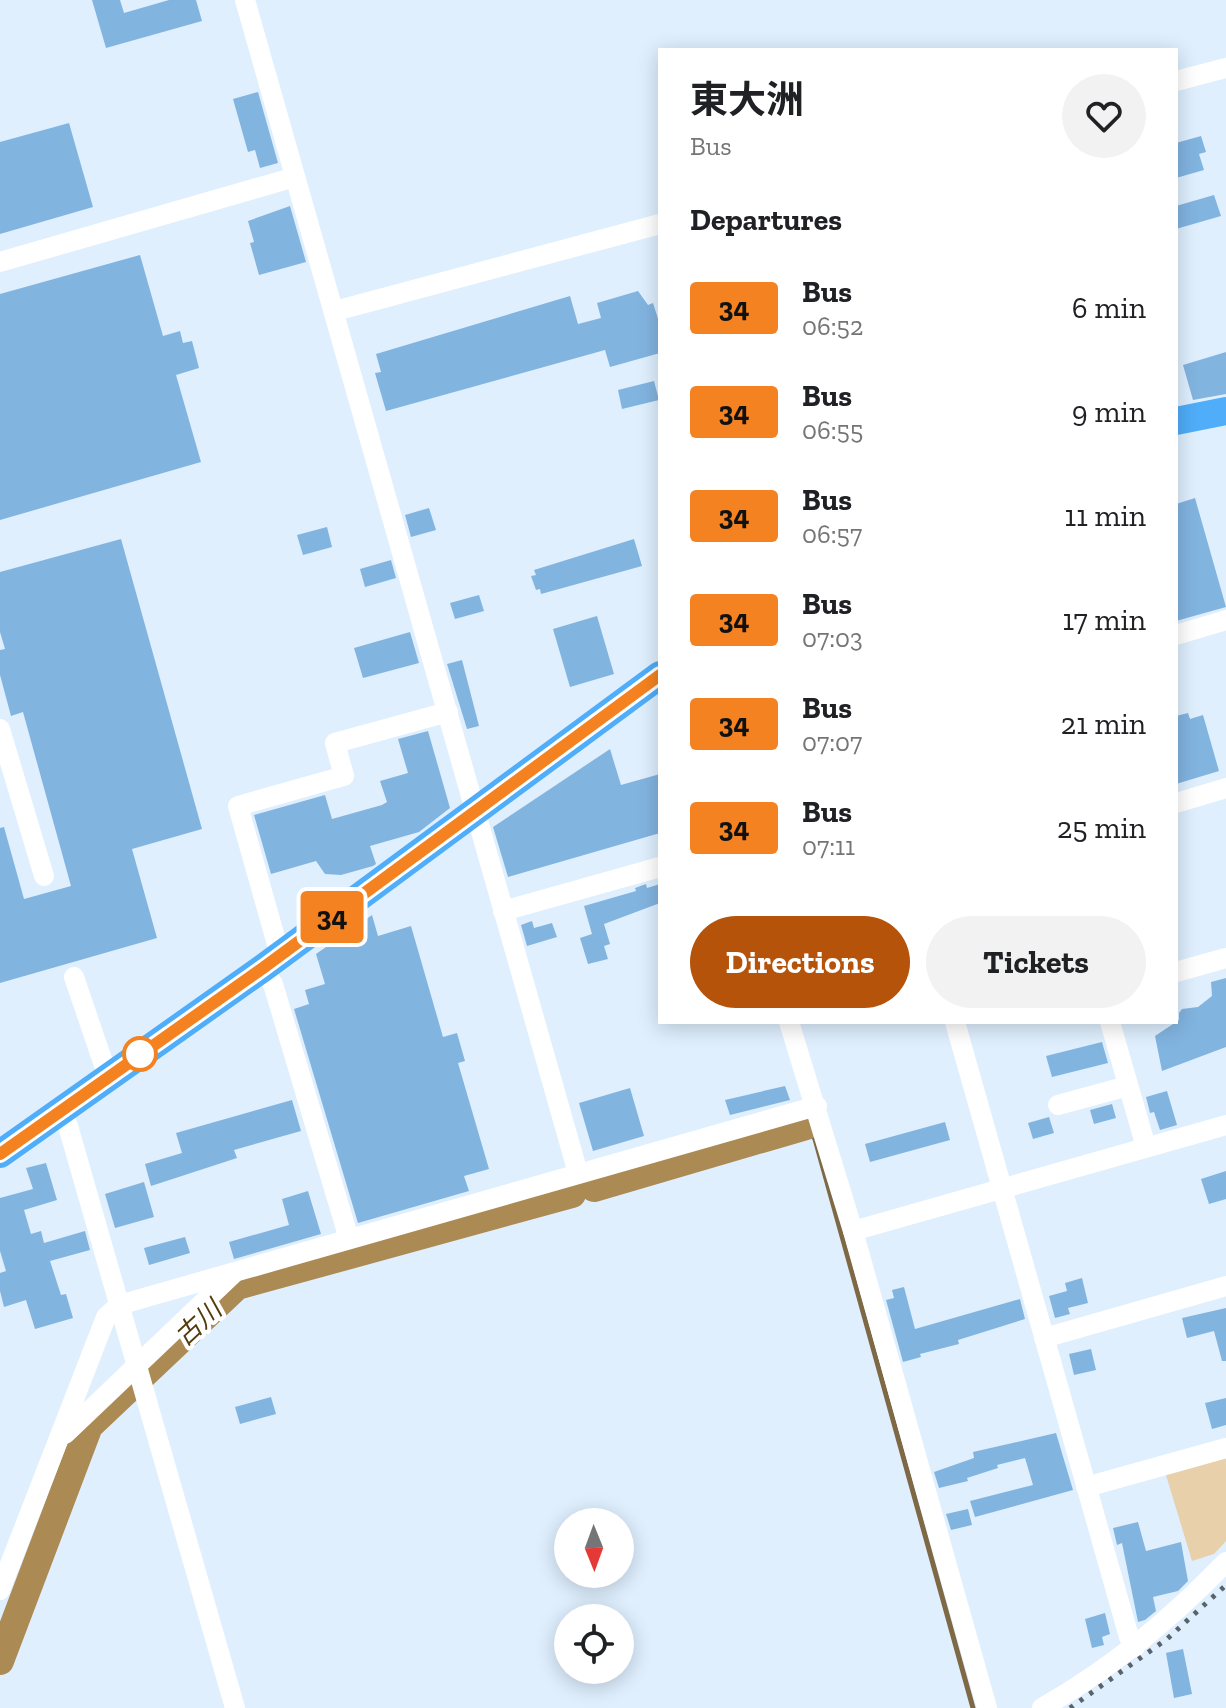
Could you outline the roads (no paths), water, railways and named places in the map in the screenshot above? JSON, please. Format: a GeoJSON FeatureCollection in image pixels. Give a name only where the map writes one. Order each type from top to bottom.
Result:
{"type":"FeatureCollection","features":[{"type":"Feature","properties":{"kind":"highway"},"geometry":{"type":"LineString","coordinates":[[1178,421],[1226,411]]}},
{"type":"Feature","properties":{"kind":"highway"},"geometry":{"type":"LineString","coordinates":[[0,1154],[272,962],[658,676]]}},
{"type":"Feature","properties":{"kind":"street"},"geometry":{"type":"LineString","coordinates":[[245,0],[578,1173]]}},
{"type":"Feature","properties":{"kind":"street"},"geometry":{"type":"LineString","coordinates":[[1178,80],[1226,68]]}},
{"type":"Feature","properties":{"kind":"street"},"geometry":{"type":"LineString","coordinates":[[0,262],[295,177]]}},
{"type":"Feature","properties":{"kind":"street"},"geometry":{"type":"LineString","coordinates":[[335,311],[658,225]]}},
{"type":"Feature","properties":{"kind":"street"},"geometry":{"type":"LineString","coordinates":[[1178,634],[1226,620]]}},
{"type":"Feature","properties":{"kind":"street"},"geometry":{"type":"LineString","coordinates":[[349,1239],[273,984],[272,962],[238,806],[344,776],[335,743],[448,712]]}},
{"type":"Feature","properties":{"kind":"street"},"geometry":{"type":"LineString","coordinates":[[0,729],[44,876]]}},
{"type":"Feature","properties":{"kind":"street"},"geometry":{"type":"LineString","coordinates":[[1178,802],[1226,788]]}},
{"type":"Feature","properties":{"kind":"street"},"geometry":{"type":"LineString","coordinates":[[503,911],[658,868]]}},
{"type":"Feature","properties":{"kind":"street"},"geometry":{"type":"LineString","coordinates":[[1178,971],[1226,958]]}},
{"type":"Feature","properties":{"kind":"street"},"geometry":{"type":"LineString","coordinates":[[74,977],[108,1077]]}},
{"type":"Feature","properties":{"kind":"street"},"geometry":{"type":"LineString","coordinates":[[790,1024],[817,1106],[987,1708]]}},
{"type":"Feature","properties":{"kind":"street"},"geometry":{"type":"LineString","coordinates":[[956,1024],[1129,1637],[1135,1647]]}},
{"type":"Feature","properties":{"kind":"street"},"geometry":{"type":"LineString","coordinates":[[1111,1024],[1146,1147]]}},
{"type":"Feature","properties":{"kind":"street"},"geometry":{"type":"LineString","coordinates":[[1058,1105],[1128,1086]]}},
{"type":"Feature","properties":{"kind":"street"},"geometry":{"type":"LineString","coordinates":[[0,1590],[106,1317],[119,1305],[817,1106]]}},
{"type":"Feature","properties":{"kind":"street"},"geometry":{"type":"LineString","coordinates":[[61,1112],[68,1126],[235,1708]]}},
{"type":"Feature","properties":{"kind":"street"},"geometry":{"type":"LineString","coordinates":[[853,1231],[1226,1125]]}},
{"type":"Feature","properties":{"kind":"street"},"geometry":{"type":"LineString","coordinates":[[61,1437],[236,1271]]}},
{"type":"Feature","properties":{"kind":"street"},"geometry":{"type":"LineString","coordinates":[[1044,1338],[1226,1286]]}},
{"type":"Feature","properties":{"kind":"street"},"geometry":{"type":"LineString","coordinates":[[1086,1487],[1226,1448]]}},
{"type":"Feature","properties":{"kind":"street"},"geometry":{"type":"LineString","coordinates":[[1042,1708],[1135,1647],[1175,1614],[1226,1562]]}},
{"type":"Feature","properties":{"kind":"waterway"},"geometry":{"type":"LineString","coordinates":[[806,1126],[815,1139],[973,1708]]}},
{"type":"Feature","properties":{"kind":"waterway","name":"古川"},"geometry":{"type":"LineString","coordinates":[[594,1188],[806,1126]]}},
{"type":"Feature","properties":{"kind":"waterway","name":"古川"},"geometry":{"type":"LineString","coordinates":[[0,1661],[89,1426],[237,1286],[572,1194]]}},
{"type":"Feature","properties":{"kind":"railway"},"geometry":{"type":"LineString","coordinates":[[1070,1708],[1167,1639],[1226,1585]]}}]}
